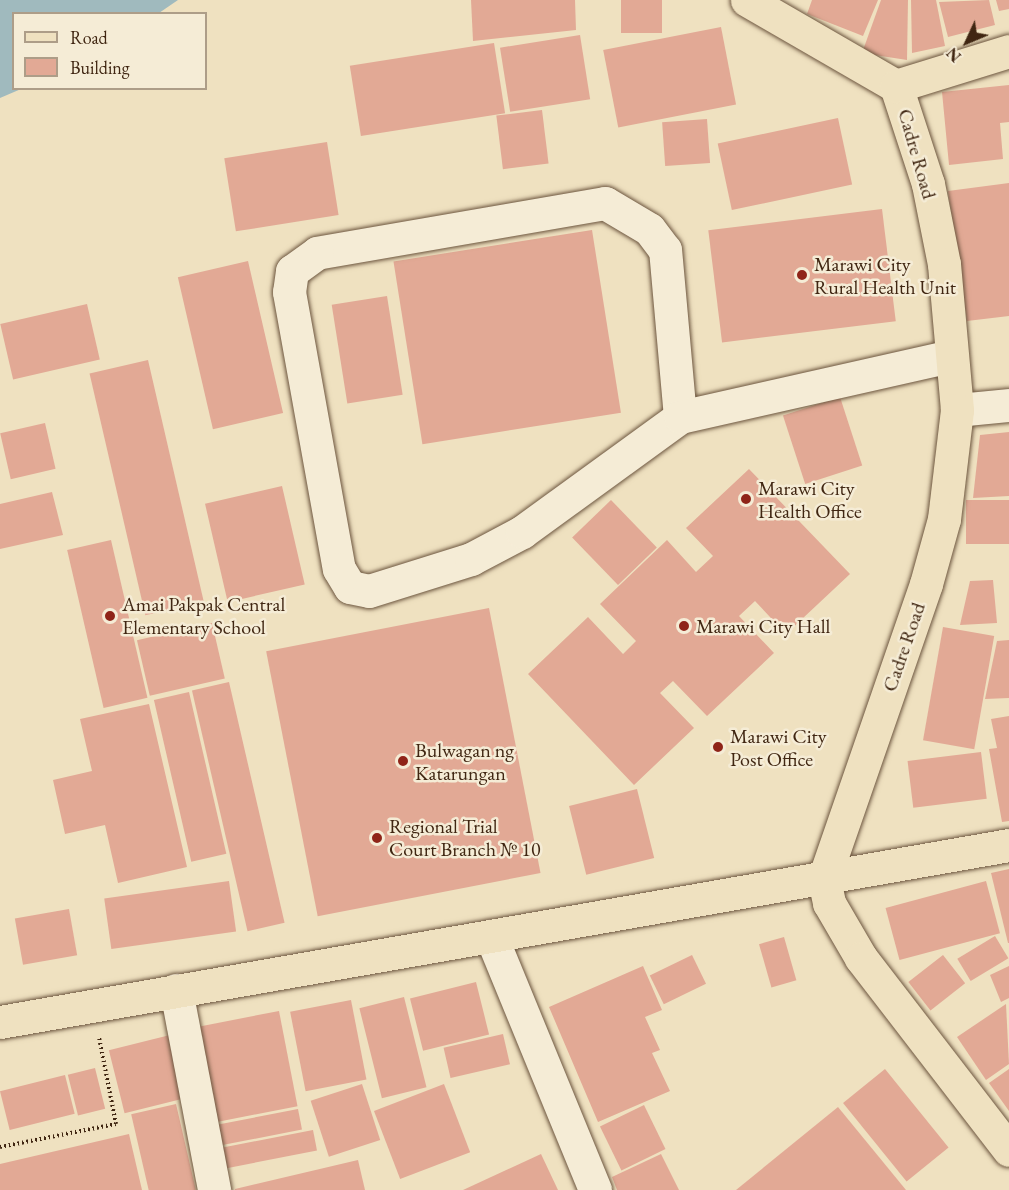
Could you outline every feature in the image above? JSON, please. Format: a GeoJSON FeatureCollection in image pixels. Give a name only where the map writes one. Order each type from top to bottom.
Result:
{"type":"FeatureCollection","features":[{"type":"Feature","properties":{"kind":"main road"},"geometry":{"type":"LineString","coordinates":[[747,0],[896,86],[1009,51]]}},
{"type":"Feature","properties":{"kind":"main road","name":"Cadre Road"},"geometry":{"type":"LineString","coordinates":[[824,879],[926,584],[944,519],[957,410],[944,264],[928,184],[896,86]]}},
{"type":"Feature","properties":{"kind":"main road"},"geometry":{"type":"LineString","coordinates":[[0,1022],[1009,845]]}},
{"type":"Feature","properties":{"kind":"main road"},"geometry":{"type":"LineString","coordinates":[[824,879],[829,903],[861,958],[1009,1150]]}},
{"type":"Feature","properties":{"kind":"street"},"geometry":{"type":"LineString","coordinates":[[680,417],[665,250],[649,229],[605,203],[317,253],[292,271],[289,292],[339,569],[350,587],[369,591],[471,559],[522,532],[680,417],[951,356]]}},
{"type":"Feature","properties":{"kind":"street"},"geometry":{"type":"LineString","coordinates":[[957,410],[1009,405]]}},
{"type":"Feature","properties":{"kind":"street"},"geometry":{"type":"LineString","coordinates":[[490,936],[595,1190]]}},
{"type":"Feature","properties":{"kind":"street"},"geometry":{"type":"LineString","coordinates":[[176,990],[213,1190]]}},
{"type":"Feature","properties":{"kind":"path"},"geometry":{"type":"LineString","coordinates":[[0,1147],[116,1124],[93,1005]]}},
{"type":"Feature","properties":{"kind":"water"},"geometry":{"type":"Polygon","coordinates":[[[0,0],[178,0],[160,12],[12,12],[12,90],[19,90],[0,98],[0,0]]]}},
{"type":"Feature","properties":{"kind":"building"},"geometry":{"type":"Polygon","coordinates":[[[471,0],[575,0],[576,30],[473,41],[471,0]]]}},
{"type":"Feature","properties":{"kind":"building"},"geometry":{"type":"Polygon","coordinates":[[[621,0],[662,0],[662,33],[621,33],[621,0]]]}},
{"type":"Feature","properties":{"kind":"building"},"geometry":{"type":"Polygon","coordinates":[[[812,0],[878,0],[863,36],[807,14],[812,0]]]}},
{"type":"Feature","properties":{"kind":"building"},"geometry":{"type":"Polygon","coordinates":[[[881,0],[908,0],[907,60],[862,53],[881,0]]]}},
{"type":"Feature","properties":{"kind":"building"},"geometry":{"type":"Polygon","coordinates":[[[911,0],[936,0],[945,46],[912,53],[911,0]]]}},
{"type":"Feature","properties":{"kind":"building"},"geometry":{"type":"Polygon","coordinates":[[[989,0],[995,25],[948,37],[939,2],[989,0]]]}},
{"type":"Feature","properties":{"kind":"building"},"geometry":{"type":"Polygon","coordinates":[[[996,0],[1009,0],[1009,9],[999,11],[996,0]]]}},
{"type":"Feature","properties":{"kind":"building"},"geometry":{"type":"Polygon","coordinates":[[[721,27],[736,105],[618,127],[603,50],[721,27]]]}},
{"type":"Feature","properties":{"kind":"building"},"geometry":{"type":"Polygon","coordinates":[[[580,35],[590,99],[510,112],[500,48],[580,35]]]}},
{"type":"Feature","properties":{"kind":"building"},"geometry":{"type":"Polygon","coordinates":[[[494,43],[505,113],[361,136],[350,66],[494,43]]]}},
{"type":"Feature","properties":{"kind":"building"},"geometry":{"type":"Polygon","coordinates":[[[1009,85],[1009,122],[1000,123],[1003,159],[949,165],[942,92],[1009,85]]]}},
{"type":"Feature","properties":{"kind":"building"},"geometry":{"type":"Polygon","coordinates":[[[542,110],[549,164],[503,169],[496,116],[542,110]]]}},
{"type":"Feature","properties":{"kind":"building"},"geometry":{"type":"Polygon","coordinates":[[[838,118],[852,185],[732,210],[718,144],[838,118]]]}},
{"type":"Feature","properties":{"kind":"building"},"geometry":{"type":"Polygon","coordinates":[[[707,119],[710,163],[665,166],[662,122],[707,119]]]}},
{"type":"Feature","properties":{"kind":"building"},"geometry":{"type":"Polygon","coordinates":[[[327,142],[339,215],[236,231],[224,158],[327,142]]]}},
{"type":"Feature","properties":{"kind":"building"},"geometry":{"type":"Polygon","coordinates":[[[1009,183],[1009,316],[967,321],[948,191],[1009,183]]]}},
{"type":"Feature","properties":{"kind":"building","name":"Marawi City Rural Health Unit"},"geometry":{"type":"Polygon","coordinates":[[[882,209],[896,321],[722,342],[708,230],[882,209]]]}},
{"type":"Feature","properties":{"kind":"building"},"geometry":{"type":"Polygon","coordinates":[[[592,230],[621,413],[422,444],[393,261],[592,230]]]}},
{"type":"Feature","properties":{"kind":"building"},"geometry":{"type":"Polygon","coordinates":[[[248,261],[283,413],[213,429],[178,277],[248,261]]]}},
{"type":"Feature","properties":{"kind":"building"},"geometry":{"type":"Polygon","coordinates":[[[387,296],[403,395],[347,404],[332,305],[387,296]]]}},
{"type":"Feature","properties":{"kind":"building"},"geometry":{"type":"Polygon","coordinates":[[[87,304],[100,360],[13,380],[0,324],[87,304]]]}},
{"type":"Feature","properties":{"kind":"building"},"geometry":{"type":"Polygon","coordinates":[[[148,360],[204,602],[145,615],[90,373],[148,360]]]}},
{"type":"Feature","properties":{"kind":"building"},"geometry":{"type":"Polygon","coordinates":[[[840,397],[862,465],[805,484],[783,416],[840,397]]]}},
{"type":"Feature","properties":{"kind":"building"},"geometry":{"type":"Polygon","coordinates":[[[45,423],[56,469],[11,479],[0,433],[45,423]]]}},
{"type":"Feature","properties":{"kind":"building"},"geometry":{"type":"Polygon","coordinates":[[[1009,432],[1009,496],[973,498],[980,435],[1009,432]]]}},
{"type":"Feature","properties":{"kind":"building","name":"Marawi City Hall"},"geometry":{"type":"Polygon","coordinates":[[[749,469],[850,574],[786,634],[755,601],[739,616],[774,653],[707,716],[673,681],[660,693],[694,728],[634,785],[528,674],[588,617],[623,654],[636,641],[600,604],[667,540],[696,572],[713,556],[686,528],[749,469]]]}},
{"type":"Feature","properties":{"kind":"building"},"geometry":{"type":"Polygon","coordinates":[[[282,486],[305,584],[228,602],[205,504],[282,486]]]}},
{"type":"Feature","properties":{"kind":"building"},"geometry":{"type":"Polygon","coordinates":[[[52,492],[63,535],[0,549],[0,504],[52,492]]]}},
{"type":"Feature","properties":{"kind":"building"},"geometry":{"type":"Polygon","coordinates":[[[611,500],[657,547],[618,585],[572,538],[611,500]]]}},
{"type":"Feature","properties":{"kind":"building"},"geometry":{"type":"Polygon","coordinates":[[[966,500],[1009,500],[1009,544],[966,544],[966,500]]]}},
{"type":"Feature","properties":{"kind":"building"},"geometry":{"type":"Polygon","coordinates":[[[111,540],[147,698],[104,708],[67,550],[111,540]]]}},
{"type":"Feature","properties":{"kind":"building"},"geometry":{"type":"Polygon","coordinates":[[[993,580],[997,623],[960,625],[970,581],[993,580]]]}},
{"type":"Feature","properties":{"kind":"building","name":"Bulwagan ng Katarungan"},"geometry":{"type":"Polygon","coordinates":[[[489,608],[541,873],[318,916],[266,651],[489,608]]]}},
{"type":"Feature","properties":{"kind":"building"},"geometry":{"type":"Polygon","coordinates":[[[212,623],[225,679],[150,696],[137,640],[212,623]]]}},
{"type":"Feature","properties":{"kind":"building"},"geometry":{"type":"Polygon","coordinates":[[[943,627],[994,636],[974,749],[923,740],[943,627]]]}},
{"type":"Feature","properties":{"kind":"building"},"geometry":{"type":"Polygon","coordinates":[[[1009,640],[1009,698],[985,699],[997,641],[1009,640]]]}},
{"type":"Feature","properties":{"kind":"building"},"geometry":{"type":"Polygon","coordinates":[[[229,682],[285,923],[248,931],[192,691],[229,682]]]}},
{"type":"Feature","properties":{"kind":"building"},"geometry":{"type":"Polygon","coordinates":[[[189,692],[226,854],[191,862],[154,700],[189,692]]]}},
{"type":"Feature","properties":{"kind":"building"},"geometry":{"type":"Polygon","coordinates":[[[149,704],[187,867],[118,883],[105,825],[65,834],[53,780],[92,771],[80,719],[149,704]]]}},
{"type":"Feature","properties":{"kind":"building"},"geometry":{"type":"Polygon","coordinates":[[[1009,716],[1009,821],[1002,822],[989,749],[997,748],[991,719],[1009,716]]]}},
{"type":"Feature","properties":{"kind":"building"},"geometry":{"type":"Polygon","coordinates":[[[981,752],[987,799],[913,808],[908,761],[981,752]]]}},
{"type":"Feature","properties":{"kind":"building"},"geometry":{"type":"Polygon","coordinates":[[[637,789],[654,858],[586,875],[569,806],[637,789]]]}},
{"type":"Feature","properties":{"kind":"building"},"geometry":{"type":"Polygon","coordinates":[[[1009,869],[1009,943],[1008,943],[991,873],[1009,869]]]}},
{"type":"Feature","properties":{"kind":"building"},"geometry":{"type":"Polygon","coordinates":[[[229,881],[236,932],[111,949],[104,899],[229,881]]]}},
{"type":"Feature","properties":{"kind":"building"},"geometry":{"type":"Polygon","coordinates":[[[986,881],[1000,933],[900,960],[886,908],[986,881]]]}},
{"type":"Feature","properties":{"kind":"building"},"geometry":{"type":"Polygon","coordinates":[[[69,909],[77,955],[23,965],[15,919],[69,909]]]}},
{"type":"Feature","properties":{"kind":"building"},"geometry":{"type":"Polygon","coordinates":[[[995,936],[1008,958],[971,981],[957,959],[995,936]]]}},
{"type":"Feature","properties":{"kind":"building"},"geometry":{"type":"Polygon","coordinates":[[[784,937],[796,980],[771,987],[759,944],[784,937]]]}},
{"type":"Feature","properties":{"kind":"building"},"geometry":{"type":"Polygon","coordinates":[[[692,955],[706,984],[664,1004],[650,976],[692,955]]]}},
{"type":"Feature","properties":{"kind":"building"},"geometry":{"type":"Polygon","coordinates":[[[943,955],[965,983],[930,1010],[908,982],[943,955]]]}},
{"type":"Feature","properties":{"kind":"building"},"geometry":{"type":"Polygon","coordinates":[[[643,966],[662,1010],[645,1017],[660,1050],[652,1053],[670,1091],[598,1122],[549,1007],[643,966]]]}},
{"type":"Feature","properties":{"kind":"building"},"geometry":{"type":"Polygon","coordinates":[[[1009,966],[1009,998],[1001,1002],[990,975],[1009,966]]]}},
{"type":"Feature","properties":{"kind":"building"},"geometry":{"type":"Polygon","coordinates":[[[476,982],[489,1034],[423,1051],[410,998],[476,982]]]}},
{"type":"Feature","properties":{"kind":"building"},"geometry":{"type":"Polygon","coordinates":[[[404,997],[426,1087],[382,1098],[359,1008],[404,997]]]}},
{"type":"Feature","properties":{"kind":"building"},"geometry":{"type":"Polygon","coordinates":[[[351,1000],[366,1080],[306,1091],[290,1012],[351,1000]]]}},
{"type":"Feature","properties":{"kind":"building"},"geometry":{"type":"Polygon","coordinates":[[[1006,1004],[1009,1064],[986,1080],[957,1037],[1006,1004]]]}},
{"type":"Feature","properties":{"kind":"building"},"geometry":{"type":"Polygon","coordinates":[[[279,1011],[298,1106],[213,1123],[195,1027],[279,1011]]]}},
{"type":"Feature","properties":{"kind":"building"},"geometry":{"type":"Polygon","coordinates":[[[503,1034],[510,1064],[451,1078],[444,1048],[503,1034]]]}},
{"type":"Feature","properties":{"kind":"building"},"geometry":{"type":"Polygon","coordinates":[[[170,1035],[186,1098],[125,1113],[109,1050],[170,1035]]]}},
{"type":"Feature","properties":{"kind":"building"},"geometry":{"type":"Polygon","coordinates":[[[95,1068],[105,1109],[78,1116],[68,1075],[95,1068]]]}},
{"type":"Feature","properties":{"kind":"building"},"geometry":{"type":"Polygon","coordinates":[[[885,1069],[949,1147],[907,1181],[843,1103],[885,1069]]]}},
{"type":"Feature","properties":{"kind":"building"},"geometry":{"type":"Polygon","coordinates":[[[1009,1069],[1009,1111],[989,1083],[1009,1069]]]}},
{"type":"Feature","properties":{"kind":"building"},"geometry":{"type":"Polygon","coordinates":[[[65,1075],[75,1114],[10,1130],[0,1091],[65,1075]]]}},
{"type":"Feature","properties":{"kind":"building"},"geometry":{"type":"Polygon","coordinates":[[[362,1084],[380,1140],[329,1157],[311,1101],[362,1084]]]}},
{"type":"Feature","properties":{"kind":"building"},"geometry":{"type":"Polygon","coordinates":[[[444,1084],[470,1152],[400,1179],[374,1111],[444,1084]]]}},
{"type":"Feature","properties":{"kind":"building"},"geometry":{"type":"Polygon","coordinates":[[[176,1104],[196,1190],[149,1190],[131,1114],[176,1104]]]}},
{"type":"Feature","properties":{"kind":"building"},"geometry":{"type":"Polygon","coordinates":[[[644,1105],[665,1149],[621,1171],[600,1126],[644,1105]]]}},
{"type":"Feature","properties":{"kind":"building"},"geometry":{"type":"Polygon","coordinates":[[[838,1107],[906,1190],[736,1190],[838,1107]]]}},
{"type":"Feature","properties":{"kind":"building"},"geometry":{"type":"Polygon","coordinates":[[[298,1109],[302,1130],[219,1146],[215,1125],[298,1109]]]}},
{"type":"Feature","properties":{"kind":"building"},"geometry":{"type":"Polygon","coordinates":[[[313,1130],[317,1151],[218,1170],[214,1149],[313,1130]]]}},
{"type":"Feature","properties":{"kind":"building"},"geometry":{"type":"Polygon","coordinates":[[[129,1134],[142,1190],[0,1190],[0,1164],[129,1134]]]}},
{"type":"Feature","properties":{"kind":"building"},"geometry":{"type":"Polygon","coordinates":[[[541,1154],[558,1190],[463,1190],[541,1154]]]}},
{"type":"Feature","properties":{"kind":"building"},"geometry":{"type":"Polygon","coordinates":[[[661,1154],[679,1190],[617,1190],[612,1177],[661,1154]]]}},
{"type":"Feature","properties":{"kind":"building"},"geometry":{"type":"Polygon","coordinates":[[[358,1160],[365,1190],[235,1190],[235,1189],[358,1160]]]}},
{"type":"Feature","properties":{"kind":"place","name":"Marawi City Rural Health Unit"},"geometry":{"type":"Point","coordinates":[802,275]}},
{"type":"Feature","properties":{"kind":"place","name":"Marawi City Health Office"},"geometry":{"type":"Point","coordinates":[746,499]}},
{"type":"Feature","properties":{"kind":"place","name":"Amai Pakpak Central Elementary School"},"geometry":{"type":"Point","coordinates":[110,616]}},
{"type":"Feature","properties":{"kind":"place","name":"Marawi City Hall"},"geometry":{"type":"Point","coordinates":[684,626]}},
{"type":"Feature","properties":{"kind":"place","name":"Marawi City Post Office"},"geometry":{"type":"Point","coordinates":[718,747]}},
{"type":"Feature","properties":{"kind":"place","name":"Bulwagan ng Katarungan"},"geometry":{"type":"Point","coordinates":[403,761]}},
{"type":"Feature","properties":{"kind":"place","name":"Regional Trial Court Branch № 10"},"geometry":{"type":"Point","coordinates":[377,838]}}]}
